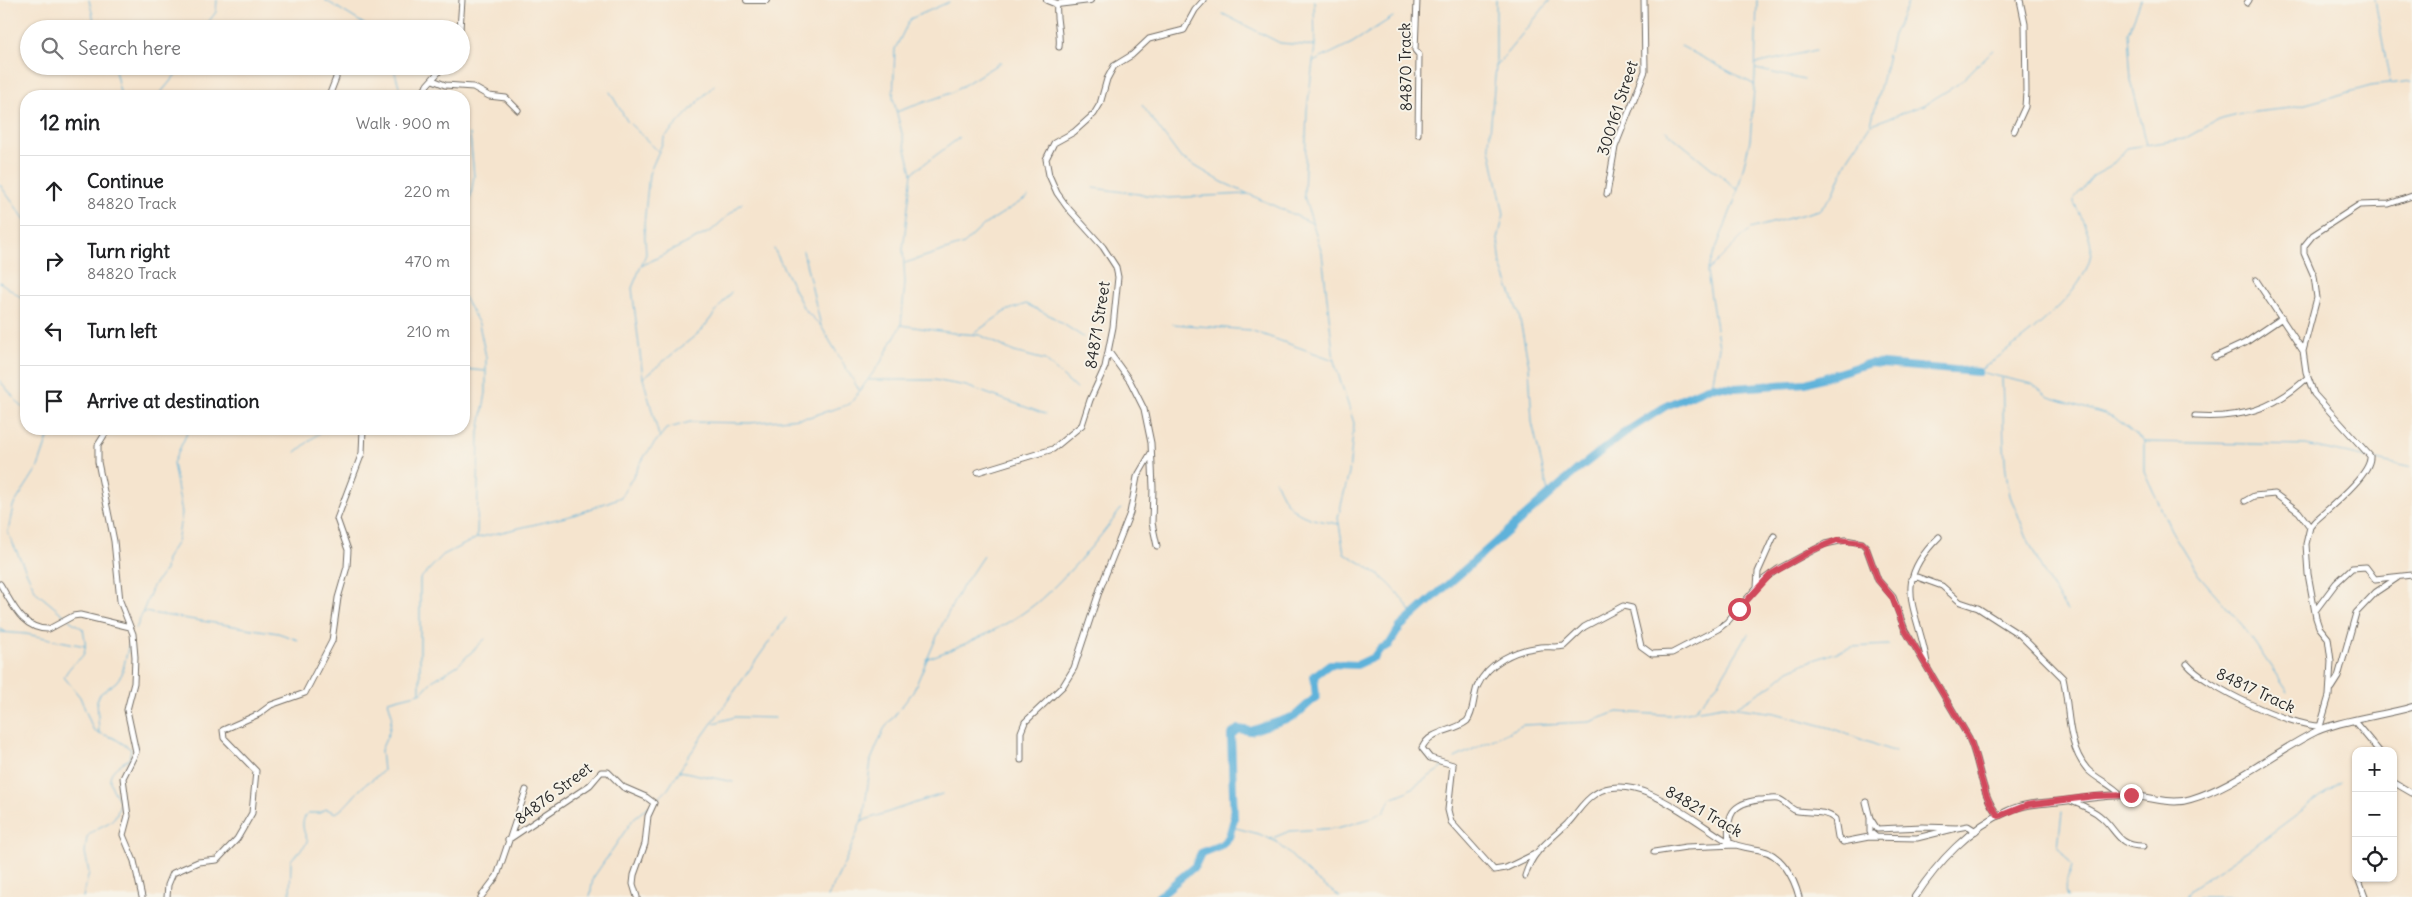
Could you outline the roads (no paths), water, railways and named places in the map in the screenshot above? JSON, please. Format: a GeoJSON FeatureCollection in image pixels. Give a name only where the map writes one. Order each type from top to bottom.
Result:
{"type":"FeatureCollection","features":[{"type":"Feature","properties":{"kind":"street"},"geometry":{"type":"LineString","coordinates":[[461,20],[462,0]]}},
{"type":"Feature","properties":{"kind":"street"},"geometry":{"type":"LineString","coordinates":[[747,0],[766,0]]}},
{"type":"Feature","properties":{"kind":"street"},"geometry":{"type":"LineString","coordinates":[[1047,0],[1057,4],[1090,0]]}},
{"type":"Feature","properties":{"kind":"street","name":"84871 Street"},"geometry":{"type":"LineString","coordinates":[[978,472],[1053,449],[1077,431],[1082,425],[1090,400],[1102,377],[1109,351],[1117,272],[1103,247],[1067,208],[1049,175],[1046,159],[1054,143],[1074,132],[1094,114],[1100,104],[1107,79],[1114,66],[1132,55],[1149,39],[1184,30],[1195,10],[1204,0]]}},
{"type":"Feature","properties":{"kind":"street","name":"84870 Track"},"geometry":{"type":"LineString","coordinates":[[1417,0],[1415,50],[1420,55],[1418,134]]}},
{"type":"Feature","properties":{"kind":"street","name":"300161 Street"},"geometry":{"type":"LineString","coordinates":[[1607,194],[1615,147],[1647,61],[1644,0]]}},
{"type":"Feature","properties":{"kind":"street"},"geometry":{"type":"LineString","coordinates":[[2014,131],[2025,107],[2026,92],[2025,24],[2020,0]]}},
{"type":"Feature","properties":{"kind":"street"},"geometry":{"type":"LineString","coordinates":[[1057,4],[1055,18],[1060,36],[1059,47]]}},
{"type":"Feature","properties":{"kind":"street"},"geometry":{"type":"LineString","coordinates":[[331,90],[336,75]]}},
{"type":"Feature","properties":{"kind":"street"},"geometry":{"type":"LineString","coordinates":[[425,90],[437,75]]}},
{"type":"Feature","properties":{"kind":"street"},"geometry":{"type":"LineString","coordinates":[[433,80],[445,85],[473,86],[489,96],[506,98],[518,110]]}},
{"type":"Feature","properties":{"kind":"street"},"geometry":{"type":"LineString","coordinates":[[2320,728],[2330,688],[2331,661],[2328,638],[2319,627],[2315,611],[2306,544],[2310,527],[2359,477],[2369,465],[2371,458],[2368,452],[2321,403],[2314,394],[2307,378],[2303,351],[2316,298],[2314,276],[2304,253],[2307,242],[2320,229],[2359,206],[2370,203],[2389,204],[2412,196]]}},
{"type":"Feature","properties":{"kind":"street"},"geometry":{"type":"LineString","coordinates":[[2256,280],[2303,351]]}},
{"type":"Feature","properties":{"kind":"street"},"geometry":{"type":"LineString","coordinates":[[2216,357],[2245,343],[2282,318]]}},
{"type":"Feature","properties":{"kind":"street"},"geometry":{"type":"LineString","coordinates":[[1109,351],[1140,399],[1150,433],[1153,533],[1157,546]]}},
{"type":"Feature","properties":{"kind":"street"},"geometry":{"type":"LineString","coordinates":[[2196,416],[2245,413],[2262,409],[2291,393],[2307,378]]}},
{"type":"Feature","properties":{"kind":"street"},"geometry":{"type":"LineString","coordinates":[[104,435],[98,445],[98,462],[114,541],[120,601],[134,640],[135,675],[127,710],[136,752],[123,778],[128,816],[123,835],[134,861],[142,897]]}},
{"type":"Feature","properties":{"kind":"street"},"geometry":{"type":"LineString","coordinates":[[167,897],[168,885],[173,873],[198,862],[217,860],[244,831],[252,813],[256,770],[224,738],[222,730],[259,714],[271,705],[305,693],[332,641],[336,607],[348,566],[346,541],[337,519],[359,460],[362,435]]}},
{"type":"Feature","properties":{"kind":"street"},"geometry":{"type":"LineString","coordinates":[[1021,760],[1021,732],[1025,722],[1063,686],[1074,668],[1100,589],[1130,513],[1137,477],[1150,453]]}},
{"type":"Feature","properties":{"kind":"street"},"geometry":{"type":"LineString","coordinates":[[2245,500],[2254,496],[2275,494],[2290,504],[2310,527]]}},
{"type":"Feature","properties":{"kind":"street"},"geometry":{"type":"LineString","coordinates":[[1757,587],[1758,572],[1774,536]]}},
{"type":"Feature","properties":{"kind":"street"},"geometry":{"type":"LineString","coordinates":[[1928,666],[1910,595],[1911,578],[1927,549],[1939,537]]}},
{"type":"Feature","properties":{"kind":"street"},"geometry":{"type":"LineString","coordinates":[[1536,852],[1506,868],[1492,868],[1474,849],[1466,836],[1451,822],[1448,810],[1453,765],[1430,758],[1422,748],[1431,735],[1452,730],[1468,721],[1478,686],[1486,675],[1507,656],[1540,647],[1564,646],[1584,627],[1623,606],[1632,608],[1637,636],[1644,650],[1652,654],[1672,653],[1718,629],[1727,622],[1757,587],[1771,574],[1825,544],[1845,540],[1862,543],[1866,547],[1878,580],[1892,597],[1905,630],[1928,666],[1977,754],[1988,798],[1992,808],[1999,816]]}},
{"type":"Feature","properties":{"kind":"street"},"geometry":{"type":"LineString","coordinates":[[2315,611],[2347,570],[2352,568],[2366,568],[2375,579],[2412,575]]}},
{"type":"Feature","properties":{"kind":"street"},"geometry":{"type":"LineString","coordinates":[[1911,578],[1918,577],[1942,586],[1960,602],[1978,608],[2020,635],[2063,678],[2072,734],[2081,760],[2092,774],[2111,785],[2121,795]]}},
{"type":"Feature","properties":{"kind":"street"},"geometry":{"type":"LineString","coordinates":[[2330,688],[2338,677],[2356,613],[2376,592],[2397,578]]}},
{"type":"Feature","properties":{"kind":"street"},"geometry":{"type":"LineString","coordinates":[[0,584],[21,618],[36,627],[49,630],[73,616],[80,615],[130,627]]}},
{"type":"Feature","properties":{"kind":"street","name":"84817 Track"},"geometry":{"type":"LineString","coordinates":[[2187,664],[2204,680],[2269,713],[2300,724],[2320,728]]}},
{"type":"Feature","properties":{"kind":"street"},"geometry":{"type":"LineString","coordinates":[[1915,897],[1941,861],[1976,831],[1999,816],[2027,805],[2094,796],[2121,795],[2174,802],[2188,800],[2230,783],[2320,728],[2412,707]]}},
{"type":"Feature","properties":{"kind":"street"},"geometry":{"type":"LineString","coordinates":[[2354,721],[2376,747]]}},
{"type":"Feature","properties":{"kind":"street","name":"84876 Street"},"geometry":{"type":"LineString","coordinates":[[508,840],[590,785],[600,772],[608,772],[628,791],[646,797],[654,803],[648,816],[645,844],[634,875],[633,884],[637,897]]}},
{"type":"Feature","properties":{"kind":"street"},"geometry":{"type":"LineString","coordinates":[[2397,784],[2412,793]]}},
{"type":"Feature","properties":{"kind":"street","name":"84821 Track"},"geometry":{"type":"LineString","coordinates":[[1525,876],[1536,852],[1574,817],[1583,803],[1603,789],[1618,787],[1655,797],[1693,816],[1729,842],[1771,854],[1794,879],[1799,897]]}},
{"type":"Feature","properties":{"kind":"street"},"geometry":{"type":"LineString","coordinates":[[481,897],[497,876],[526,790]]}},
{"type":"Feature","properties":{"kind":"street"},"geometry":{"type":"LineString","coordinates":[[1729,842],[1727,829],[1734,809],[1744,802],[1779,799],[1792,809],[1823,813],[1835,819],[1838,837],[1843,842],[1876,837],[1917,838],[1968,826],[1976,831]]}},
{"type":"Feature","properties":{"kind":"street"},"geometry":{"type":"LineString","coordinates":[[2071,800],[2098,814],[2121,840],[2137,846],[2144,846]]}},
{"type":"Feature","properties":{"kind":"street"},"geometry":{"type":"LineString","coordinates":[[1866,802],[1870,818],[1870,832],[1876,837]]}},
{"type":"Feature","properties":{"kind":"street"},"geometry":{"type":"LineString","coordinates":[[1870,818],[1877,829],[1881,830],[1922,827],[1957,828]]}},
{"type":"Feature","properties":{"kind":"street"},"geometry":{"type":"LineString","coordinates":[[1654,852],[1686,847],[1736,845]]}},
{"type":"Feature","properties":{"kind":"street"},"geometry":{"type":"LineString","coordinates":[[2359,882],[2365,897]]}},
{"type":"Feature","properties":{"kind":"waterway"},"geometry":{"type":"LineString","coordinates":[[89,0],[94,20]]}},
{"type":"Feature","properties":{"kind":"waterway"},"geometry":{"type":"LineString","coordinates":[[210,20],[216,12],[217,0]]}},
{"type":"Feature","properties":{"kind":"waterway"},"geometry":{"type":"LineString","coordinates":[[325,0],[357,20]]}},
{"type":"Feature","properties":{"kind":"waterway"},"geometry":{"type":"LineString","coordinates":[[1314,0],[1315,46],[1307,110],[1304,196],[1322,253],[1334,361],[1354,423],[1349,473],[1338,518],[1344,553],[1366,566],[1391,585],[1413,615]]}},
{"type":"Feature","properties":{"kind":"waterway"},"geometry":{"type":"LineString","coordinates":[[1496,0],[1496,66],[1489,144],[1504,214],[1498,239],[1501,265],[1519,315],[1529,366],[1532,422],[1549,496]]}},
{"type":"Feature","properties":{"kind":"waterway"},"geometry":{"type":"LineString","coordinates":[[1497,65],[1550,0]]}},
{"type":"Feature","properties":{"kind":"waterway"},"geometry":{"type":"LineString","coordinates":[[1712,386],[1719,347],[1707,272],[1736,197],[1750,140],[1755,77],[1757,0]]}},
{"type":"Feature","properties":{"kind":"waterway"},"geometry":{"type":"LineString","coordinates":[[1708,271],[1750,229],[1819,210],[1834,193],[1848,158],[1871,124],[1893,35],[1908,3],[1912,0]]}},
{"type":"Feature","properties":{"kind":"waterway"},"geometry":{"type":"LineString","coordinates":[[2141,0],[2128,33],[2131,80],[2147,145]]}},
{"type":"Feature","properties":{"kind":"waterway"},"geometry":{"type":"LineString","coordinates":[[2375,0],[2390,83]]}},
{"type":"Feature","properties":{"kind":"waterway"},"geometry":{"type":"LineString","coordinates":[[290,897],[291,860],[308,842],[303,827],[305,816],[308,813],[320,813],[326,809],[336,813],[358,791],[383,771],[381,750],[389,732],[392,715],[388,701],[420,693],[420,579],[443,555],[477,538],[574,515],[621,497],[646,454],[666,429],[690,422],[750,423],[809,417],[850,404],[881,362],[901,325],[905,283],[903,249],[912,173],[893,98],[895,49],[910,19],[949,2]]}},
{"type":"Feature","properties":{"kind":"waterway"},"geometry":{"type":"LineString","coordinates":[[1223,14],[1280,43],[1315,46]]}},
{"type":"Feature","properties":{"kind":"waterway"},"geometry":{"type":"LineString","coordinates":[[1313,62],[1352,43],[1393,17]]}},
{"type":"Feature","properties":{"kind":"waterway"},"geometry":{"type":"LineString","coordinates":[[1681,46],[1755,85]]}},
{"type":"Feature","properties":{"kind":"waterway"},"geometry":{"type":"LineString","coordinates":[[1756,64],[1816,50]]}},
{"type":"Feature","properties":{"kind":"waterway"},"geometry":{"type":"LineString","coordinates":[[1872,124],[1924,105],[1958,84],[1993,50]]}},
{"type":"Feature","properties":{"kind":"waterway"},"geometry":{"type":"LineString","coordinates":[[896,112],[951,93],[1001,62]]}},
{"type":"Feature","properties":{"kind":"waterway"},"geometry":{"type":"LineString","coordinates":[[1756,69],[1804,80]]}},
{"type":"Feature","properties":{"kind":"waterway"},"geometry":{"type":"LineString","coordinates":[[116,75],[120,90]]}},
{"type":"Feature","properties":{"kind":"waterway"},"geometry":{"type":"LineString","coordinates":[[163,90],[176,75]]}},
{"type":"Feature","properties":{"kind":"waterway"},"geometry":{"type":"LineString","coordinates":[[396,75],[399,86]]}},
{"type":"Feature","properties":{"kind":"waterway"},"geometry":{"type":"LineString","coordinates":[[1978,372],[2048,317],[2079,282],[2088,265],[2091,247],[2086,229],[2073,200],[2093,176],[2110,167],[2127,148],[2184,139],[2218,120],[2246,113],[2291,108],[2371,86],[2412,81]]}},
{"type":"Feature","properties":{"kind":"waterway"},"geometry":{"type":"LineString","coordinates":[[659,436],[643,378],[632,288],[646,254],[644,225],[649,174],[665,137],[714,85]]}},
{"type":"Feature","properties":{"kind":"waterway"},"geometry":{"type":"LineString","coordinates":[[610,92],[627,121],[658,151]]}},
{"type":"Feature","properties":{"kind":"waterway"},"geometry":{"type":"LineString","coordinates":[[1142,105],[1180,157],[1222,182],[1312,223]]}},
{"type":"Feature","properties":{"kind":"waterway"},"geometry":{"type":"LineString","coordinates":[[1666,131],[1737,189]]}},
{"type":"Feature","properties":{"kind":"waterway"},"geometry":{"type":"LineString","coordinates":[[470,134],[474,176],[470,202]]}},
{"type":"Feature","properties":{"kind":"waterway"},"geometry":{"type":"LineString","coordinates":[[912,173],[959,138]]}},
{"type":"Feature","properties":{"kind":"waterway"},"geometry":{"type":"LineString","coordinates":[[0,185],[20,213]]}},
{"type":"Feature","properties":{"kind":"waterway"},"geometry":{"type":"LineString","coordinates":[[1094,188],[1168,198],[1247,194]]}},
{"type":"Feature","properties":{"kind":"waterway"},"geometry":{"type":"LineString","coordinates":[[905,263],[964,244],[984,225],[1028,197]]}},
{"type":"Feature","properties":{"kind":"waterway"},"geometry":{"type":"LineString","coordinates":[[641,266],[711,231],[742,203]]}},
{"type":"Feature","properties":{"kind":"waterway"},"geometry":{"type":"LineString","coordinates":[[774,249],[804,309],[820,325]]}},
{"type":"Feature","properties":{"kind":"waterway"},"geometry":{"type":"LineString","coordinates":[[803,251],[821,326],[859,390]]}},
{"type":"Feature","properties":{"kind":"waterway"},"geometry":{"type":"LineString","coordinates":[[0,282],[20,297]]}},
{"type":"Feature","properties":{"kind":"waterway"},"geometry":{"type":"LineString","coordinates":[[643,378],[701,331],[731,292]]}},
{"type":"Feature","properties":{"kind":"waterway"},"geometry":{"type":"LineString","coordinates":[[973,334],[1006,311],[1026,304],[1051,316],[1083,337]]}},
{"type":"Feature","properties":{"kind":"waterway"},"geometry":{"type":"LineString","coordinates":[[470,308],[479,324],[486,357],[486,393],[479,432],[477,538]]}},
{"type":"Feature","properties":{"kind":"waterway"},"geometry":{"type":"LineString","coordinates":[[1173,324],[1250,330],[1334,360]]}},
{"type":"Feature","properties":{"kind":"waterway"},"geometry":{"type":"LineString","coordinates":[[901,325],[980,335],[1014,352],[1045,360],[1076,389]]}},
{"type":"Feature","properties":{"kind":"waterway"},"geometry":{"type":"LineString","coordinates":[[1158,897],[1195,866],[1201,853],[1221,845],[1229,837],[1234,819],[1231,735],[1238,729],[1251,731],[1295,716],[1316,697],[1314,676],[1330,664],[1357,665],[1374,657],[1380,649],[1389,645],[1400,627],[1577,470],[1624,433],[1666,406],[1712,386],[1736,388],[1806,383],[1870,363],[1978,372]]}},
{"type":"Feature","properties":{"kind":"waterway"},"geometry":{"type":"LineString","coordinates":[[470,370],[485,371]]}},
{"type":"Feature","properties":{"kind":"waterway"},"geometry":{"type":"LineString","coordinates":[[1979,372],[2032,384],[2049,397],[2114,417],[2144,442],[2306,445],[2368,458]]}},
{"type":"Feature","properties":{"kind":"waterway"},"geometry":{"type":"LineString","coordinates":[[2002,379],[2004,449],[2011,499],[2039,563],[2067,611]]}},
{"type":"Feature","properties":{"kind":"waterway"},"geometry":{"type":"LineString","coordinates":[[869,380],[934,380],[966,386],[1045,414]]}},
{"type":"Feature","properties":{"kind":"waterway"},"geometry":{"type":"LineString","coordinates":[[0,381],[20,405]]}},
{"type":"Feature","properties":{"kind":"waterway"},"geometry":{"type":"LineString","coordinates":[[49,435],[38,467],[13,506],[8,533],[36,592],[66,617]]}},
{"type":"Feature","properties":{"kind":"waterway"},"geometry":{"type":"LineString","coordinates":[[136,629],[153,586],[165,570],[166,559],[177,542],[182,513],[173,463],[186,435]]}},
{"type":"Feature","properties":{"kind":"waterway"},"geometry":{"type":"LineString","coordinates":[[296,452],[317,435]]}},
{"type":"Feature","properties":{"kind":"waterway"},"geometry":{"type":"LineString","coordinates":[[2144,442],[2144,471],[2171,530],[2198,574],[2243,626],[2288,692]]}},
{"type":"Feature","properties":{"kind":"waterway"},"geometry":{"type":"LineString","coordinates":[[2372,459],[2412,468]]}},
{"type":"Feature","properties":{"kind":"waterway"},"geometry":{"type":"LineString","coordinates":[[1275,480],[1286,501],[1299,513],[1316,520],[1339,524]]}},
{"type":"Feature","properties":{"kind":"waterway"},"geometry":{"type":"LineString","coordinates":[[926,659],[1001,627],[1040,600],[1073,568],[1121,509]]}},
{"type":"Feature","properties":{"kind":"waterway"},"geometry":{"type":"LineString","coordinates":[[828,897],[849,853],[864,814],[871,760],[884,729],[913,692],[941,627],[959,592],[983,556]]}},
{"type":"Feature","properties":{"kind":"waterway"},"geometry":{"type":"LineString","coordinates":[[144,612],[278,633],[298,640]]}},
{"type":"Feature","properties":{"kind":"waterway"},"geometry":{"type":"LineString","coordinates":[[655,802],[668,789],[688,757],[786,618]]}},
{"type":"Feature","properties":{"kind":"waterway"},"geometry":{"type":"LineString","coordinates":[[69,620],[83,629],[85,648],[84,654],[73,664],[64,677],[80,697],[93,729],[114,738],[131,749],[129,759],[116,768],[110,777],[112,787],[120,801],[118,810],[112,820],[87,837],[85,852],[89,873],[83,897]]}},
{"type":"Feature","properties":{"kind":"waterway"},"geometry":{"type":"LineString","coordinates":[[0,629],[6,632]]}},
{"type":"Feature","properties":{"kind":"waterway"},"geometry":{"type":"LineString","coordinates":[[0,632],[26,634],[85,646]]}},
{"type":"Feature","properties":{"kind":"waterway"},"geometry":{"type":"LineString","coordinates":[[1694,711],[1719,682],[1748,634]]}},
{"type":"Feature","properties":{"kind":"waterway"},"geometry":{"type":"LineString","coordinates":[[99,732],[97,701],[100,694],[116,682],[122,674],[131,635]]}},
{"type":"Feature","properties":{"kind":"waterway"},"geometry":{"type":"LineString","coordinates":[[421,693],[432,681],[458,665],[485,639]]}},
{"type":"Feature","properties":{"kind":"waterway"},"geometry":{"type":"LineString","coordinates":[[1736,707],[1773,684],[1789,670],[1805,663],[1852,647],[1889,645]]}},
{"type":"Feature","properties":{"kind":"waterway"},"geometry":{"type":"LineString","coordinates":[[1455,758],[1523,725],[1590,722],[1617,712],[1669,715],[1723,706],[1775,713],[1831,728],[1895,752]]}},
{"type":"Feature","properties":{"kind":"waterway"},"geometry":{"type":"LineString","coordinates":[[714,723],[735,717],[775,718]]}},
{"type":"Feature","properties":{"kind":"waterway"},"geometry":{"type":"LineString","coordinates":[[1270,839],[1290,831],[1337,828],[1369,819],[1384,811],[1391,798],[1406,792],[1446,765]]}},
{"type":"Feature","properties":{"kind":"waterway"},"geometry":{"type":"LineString","coordinates":[[680,771],[733,782]]}},
{"type":"Feature","properties":{"kind":"waterway"},"geometry":{"type":"LineString","coordinates":[[2186,897],[2190,889],[2257,844],[2340,782]]}},
{"type":"Feature","properties":{"kind":"waterway"},"geometry":{"type":"LineString","coordinates":[[862,821],[942,794]]}},
{"type":"Feature","properties":{"kind":"waterway"},"geometry":{"type":"LineString","coordinates":[[590,897],[593,878],[634,818],[649,806]]}},
{"type":"Feature","properties":{"kind":"waterway"},"geometry":{"type":"LineString","coordinates":[[2062,812],[2058,847],[2072,866],[2065,890],[2067,897]]}},
{"type":"Feature","properties":{"kind":"waterway"},"geometry":{"type":"LineString","coordinates":[[1232,827],[1259,834],[1277,842],[1314,878],[1340,897]]}},
{"type":"Feature","properties":{"kind":"waterway"},"geometry":{"type":"LineString","coordinates":[[2258,897],[2280,895],[2293,897]]}},
{"type":"Feature","properties":{"kind":"waterway"},"geometry":{"type":"LineString","coordinates":[[2198,897],[2234,897]]}}]}
